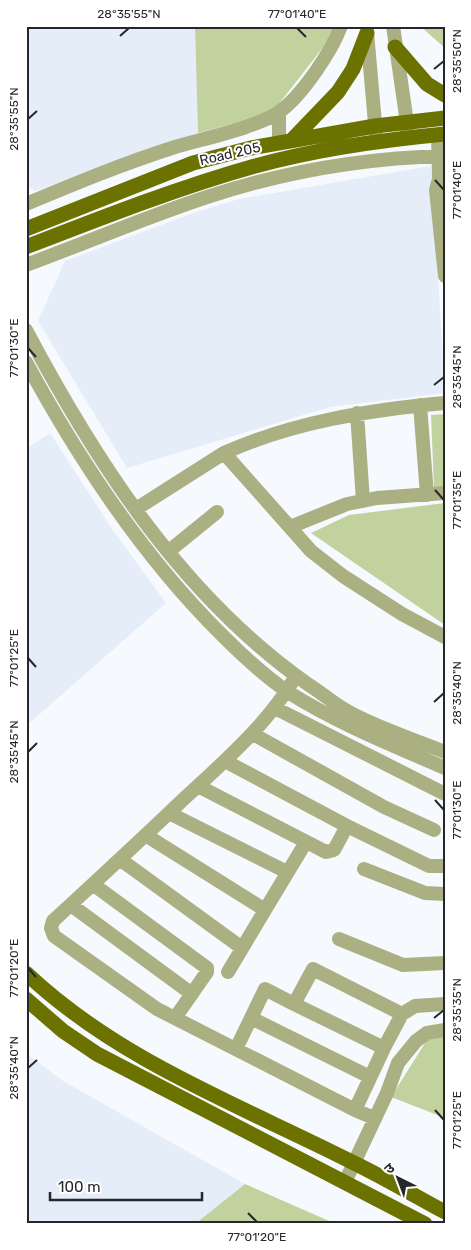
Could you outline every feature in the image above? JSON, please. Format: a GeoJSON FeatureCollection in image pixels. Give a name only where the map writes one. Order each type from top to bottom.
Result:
{"type":"FeatureCollection","features":[{"type":"Feature","properties":{"kind":"main road"},"geometry":{"type":"LineString","coordinates":[[285,142],[338,92],[353,69],[367,29]]}},
{"type":"Feature","properties":{"kind":"main road"},"geometry":{"type":"LineString","coordinates":[[395,48],[427,84],[445,96]]}},
{"type":"Feature","properties":{"kind":"main road","name":"Road 205"},"geometry":{"type":"LineString","coordinates":[[26,247],[135,206],[255,166],[376,141],[445,118]]}},
{"type":"Feature","properties":{"kind":"main road","name":"Road 205"},"geometry":{"type":"LineString","coordinates":[[26,229],[193,163],[285,142],[375,126],[441,135]]}},
{"type":"Feature","properties":{"kind":"main road"},"geometry":{"type":"LineString","coordinates":[[26,973],[78,1015],[112,1039],[189,1082],[354,1163],[445,1212]]}},
{"type":"Feature","properties":{"kind":"main road"},"geometry":{"type":"LineString","coordinates":[[26,999],[64,1032],[97,1054],[425,1224]]}},
{"type":"Feature","properties":{"kind":"street"},"geometry":{"type":"LineString","coordinates":[[26,204],[93,176],[171,148],[251,125],[279,112],[299,93],[332,45],[341,26]]}},
{"type":"Feature","properties":{"kind":"street"},"geometry":{"type":"LineString","coordinates":[[393,26],[407,130]]}},
{"type":"Feature","properties":{"kind":"street"},"geometry":{"type":"LineString","coordinates":[[367,29],[376,141]]}},
{"type":"Feature","properties":{"kind":"street"},"geometry":{"type":"LineString","coordinates":[[279,112],[285,142]]}},
{"type":"Feature","properties":{"kind":"street"},"geometry":{"type":"LineString","coordinates":[[441,135],[442,179],[436,185],[442,212],[445,276]]}},
{"type":"Feature","properties":{"kind":"street"},"geometry":{"type":"LineString","coordinates":[[26,266],[206,197],[267,180],[384,159],[442,156]]}},
{"type":"Feature","properties":{"kind":"street"},"geometry":{"type":"LineString","coordinates":[[26,330],[62,396],[121,491],[220,610],[261,648],[296,676],[347,711],[445,752]]}},
{"type":"Feature","properties":{"kind":"street"},"geometry":{"type":"LineString","coordinates":[[26,362],[55,415],[118,513],[196,610],[246,658],[287,691],[357,730],[445,768]]}},
{"type":"Feature","properties":{"kind":"street"},"geometry":{"type":"LineString","coordinates":[[136,509],[224,453],[240,446],[322,421],[357,413],[445,403]]}},
{"type":"Feature","properties":{"kind":"street"},"geometry":{"type":"LineString","coordinates":[[420,405],[427,494]]}},
{"type":"Feature","properties":{"kind":"street"},"geometry":{"type":"LineString","coordinates":[[357,413],[363,501]]}},
{"type":"Feature","properties":{"kind":"street"},"geometry":{"type":"LineString","coordinates":[[224,453],[311,552],[342,576],[402,614],[445,637]]}},
{"type":"Feature","properties":{"kind":"street"},"geometry":{"type":"LineString","coordinates":[[290,527],[318,514],[363,501],[445,493]]}},
{"type":"Feature","properties":{"kind":"street"},"geometry":{"type":"LineString","coordinates":[[169,551],[217,512]]}},
{"type":"Feature","properties":{"kind":"street"},"geometry":{"type":"LineString","coordinates":[[296,676],[275,708],[253,734],[147,836],[53,921],[51,928],[54,936],[157,1009],[374,1118]]}},
{"type":"Feature","properties":{"kind":"street"},"geometry":{"type":"LineString","coordinates":[[275,708],[445,794]]}},
{"type":"Feature","properties":{"kind":"street"},"geometry":{"type":"LineString","coordinates":[[253,734],[384,807],[434,830]]}},
{"type":"Feature","properties":{"kind":"street"},"geometry":{"type":"LineString","coordinates":[[225,761],[347,826],[429,866],[445,866]]}},
{"type":"Feature","properties":{"kind":"street"},"geometry":{"type":"LineString","coordinates":[[198,786],[326,852],[332,852],[347,826]]}},
{"type":"Feature","properties":{"kind":"street"},"geometry":{"type":"LineString","coordinates":[[169,813],[287,872]]}},
{"type":"Feature","properties":{"kind":"street"},"geometry":{"type":"LineString","coordinates":[[147,836],[265,910]]}},
{"type":"Feature","properties":{"kind":"street"},"geometry":{"type":"LineString","coordinates":[[228,972],[306,842]]}},
{"type":"Feature","properties":{"kind":"street"},"geometry":{"type":"LineString","coordinates":[[121,860],[242,948]]}},
{"type":"Feature","properties":{"kind":"street"},"geometry":{"type":"LineString","coordinates":[[364,869],[425,894],[445,894]]}},
{"type":"Feature","properties":{"kind":"street"},"geometry":{"type":"LineString","coordinates":[[94,885],[207,968],[207,972],[175,1018]]}},
{"type":"Feature","properties":{"kind":"street"},"geometry":{"type":"LineString","coordinates":[[71,905],[192,994]]}},
{"type":"Feature","properties":{"kind":"street"},"geometry":{"type":"LineString","coordinates":[[339,939],[403,965],[445,963]]}},
{"type":"Feature","properties":{"kind":"street"},"geometry":{"type":"LineString","coordinates":[[294,1004],[313,969],[402,1014]]}},
{"type":"Feature","properties":{"kind":"street"},"geometry":{"type":"LineString","coordinates":[[236,1049],[265,989],[384,1048]]}},
{"type":"Feature","properties":{"kind":"street"},"geometry":{"type":"LineString","coordinates":[[355,1110],[402,1014],[415,1006],[445,1004]]}},
{"type":"Feature","properties":{"kind":"street"},"geometry":{"type":"LineString","coordinates":[[251,1018],[370,1077]]}},
{"type":"Feature","properties":{"kind":"street"},"geometry":{"type":"LineString","coordinates":[[345,1182],[398,1063],[410,1048],[428,1033],[445,1030]]}},
{"type":"Feature","properties":{"kind":"shaded area"},"geometry":{"type":"Polygon","coordinates":[[[26,26],[195,26],[198,133],[36,191],[26,186],[26,26]]]}},
{"type":"Feature","properties":{"kind":"shaded area"},"geometry":{"type":"Polygon","coordinates":[[[431,166],[445,393],[330,407],[127,468],[38,321],[65,261],[196,212],[239,199],[431,166]]]}},
{"type":"Feature","properties":{"kind":"shaded area"},"geometry":{"type":"Polygon","coordinates":[[[50,433],[112,529],[166,603],[26,726],[26,449],[50,433]]]}},
{"type":"Feature","properties":{"kind":"shaded area"},"geometry":{"type":"Polygon","coordinates":[[[26,1053],[63,1081],[245,1184],[195,1224],[26,1224],[26,1053]]]}},
{"type":"Feature","properties":{"kind":"green space"},"geometry":{"type":"Polygon","coordinates":[[[195,26],[335,26],[335,32],[271,114],[198,133],[195,26]]]}},
{"type":"Feature","properties":{"kind":"green space"},"geometry":{"type":"Polygon","coordinates":[[[420,26],[445,26],[445,48],[420,26]]]}},
{"type":"Feature","properties":{"kind":"green space"},"geometry":{"type":"Polygon","coordinates":[[[445,414],[445,487],[434,488],[431,415],[445,414]]]}},
{"type":"Feature","properties":{"kind":"green space"},"geometry":{"type":"Polygon","coordinates":[[[445,503],[445,625],[311,533],[349,515],[445,503]]]}},
{"type":"Feature","properties":{"kind":"green space"},"geometry":{"type":"Polygon","coordinates":[[[445,1037],[445,1118],[391,1097],[427,1040],[445,1037]]]}},
{"type":"Feature","properties":{"kind":"green space"},"geometry":{"type":"Polygon","coordinates":[[[245,1184],[336,1224],[195,1224],[245,1184]]]}}]}
